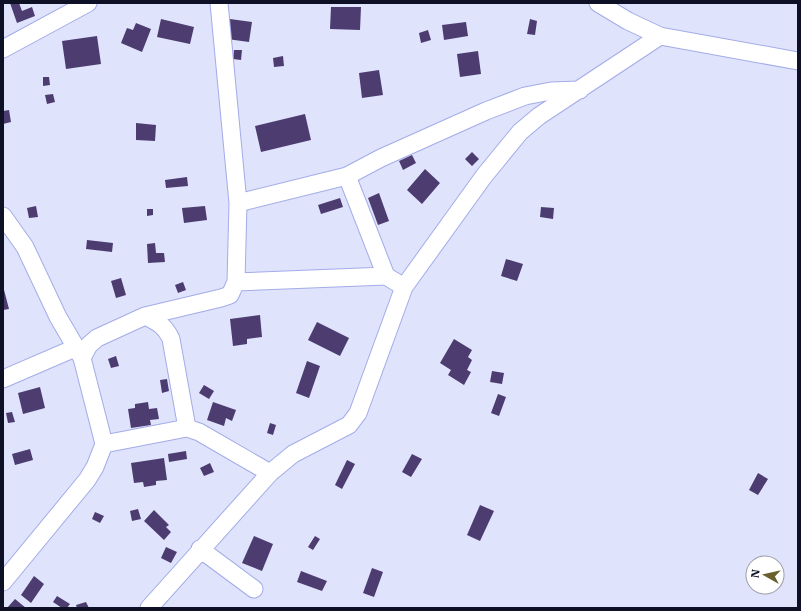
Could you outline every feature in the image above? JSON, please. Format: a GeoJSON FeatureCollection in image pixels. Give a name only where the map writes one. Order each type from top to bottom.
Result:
{"type":"FeatureCollection","features":[{"type":"Feature","properties":{"kind":"street"},"geometry":{"type":"LineString","coordinates":[[3,49],[88,3]]}},
{"type":"Feature","properties":{"kind":"street"},"geometry":{"type":"LineString","coordinates":[[3,379],[79,353],[97,338],[145,316],[230,295],[236,282],[238,203],[219,3]]}},
{"type":"Feature","properties":{"kind":"street"},"geometry":{"type":"LineString","coordinates":[[605,5],[660,36],[798,61]]}},
{"type":"Feature","properties":{"kind":"street"},"geometry":{"type":"LineString","coordinates":[[149,608],[200,549],[270,473],[293,454],[350,425],[358,413],[404,287],[484,176],[520,132],[540,116],[660,36]]}},
{"type":"Feature","properties":{"kind":"street"},"geometry":{"type":"LineString","coordinates":[[238,203],[348,176],[381,158],[486,111],[525,96],[551,91],[580,90]]}},
{"type":"Feature","properties":{"kind":"street"},"geometry":{"type":"LineString","coordinates":[[348,176],[386,276]]}},
{"type":"Feature","properties":{"kind":"street"},"geometry":{"type":"LineString","coordinates":[[3,216],[25,247],[79,353],[104,444],[96,467],[87,480],[3,582]]}},
{"type":"Feature","properties":{"kind":"street"},"geometry":{"type":"LineString","coordinates":[[236,282],[386,276],[404,287]]}},
{"type":"Feature","properties":{"kind":"street"},"geometry":{"type":"LineString","coordinates":[[145,316],[162,324],[167,329],[171,339],[187,428]]}},
{"type":"Feature","properties":{"kind":"street"},"geometry":{"type":"LineString","coordinates":[[104,444],[187,428],[199,432],[270,473]]}},
{"type":"Feature","properties":{"kind":"street"},"geometry":{"type":"LineString","coordinates":[[200,549],[254,589]]}},
{"type":"Feature","properties":{"kind":"building"},"geometry":{"type":"Polygon","coordinates":[[[10,3],[19,3],[22,11],[32,7],[35,16],[17,23],[10,3]]]}},
{"type":"Feature","properties":{"kind":"building"},"geometry":{"type":"Polygon","coordinates":[[[331,7],[361,7],[360,30],[330,29],[331,7]]]}},
{"type":"Feature","properties":{"kind":"building"},"geometry":{"type":"Polygon","coordinates":[[[161,19],[194,27],[190,44],[157,37],[161,19]]]}},
{"type":"Feature","properties":{"kind":"building"},"geometry":{"type":"Polygon","coordinates":[[[230,19],[252,22],[249,42],[227,39],[230,19]]]}},
{"type":"Feature","properties":{"kind":"building"},"geometry":{"type":"Polygon","coordinates":[[[530,19],[537,21],[535,35],[527,34],[530,19]]]}},
{"type":"Feature","properties":{"kind":"building"},"geometry":{"type":"Polygon","coordinates":[[[466,22],[468,36],[444,40],[442,25],[466,22]]]}},
{"type":"Feature","properties":{"kind":"building"},"geometry":{"type":"Polygon","coordinates":[[[136,23],[151,29],[142,52],[121,43],[127,28],[133,30],[136,23]]]}},
{"type":"Feature","properties":{"kind":"building"},"geometry":{"type":"Polygon","coordinates":[[[428,30],[431,40],[421,43],[419,33],[428,30]]]}},
{"type":"Feature","properties":{"kind":"building"},"geometry":{"type":"Polygon","coordinates":[[[97,36],[101,64],[66,69],[62,41],[97,36]]]}},
{"type":"Feature","properties":{"kind":"building"},"geometry":{"type":"Polygon","coordinates":[[[234,50],[242,50],[241,60],[233,59],[234,50]]]}},
{"type":"Feature","properties":{"kind":"building"},"geometry":{"type":"Polygon","coordinates":[[[478,51],[481,74],[460,77],[457,54],[478,51]]]}},
{"type":"Feature","properties":{"kind":"building"},"geometry":{"type":"Polygon","coordinates":[[[283,56],[284,66],[274,67],[273,58],[283,56]]]}},
{"type":"Feature","properties":{"kind":"building"},"geometry":{"type":"Polygon","coordinates":[[[379,70],[383,95],[362,98],[359,73],[379,70]]]}},
{"type":"Feature","properties":{"kind":"building"},"geometry":{"type":"Polygon","coordinates":[[[43,77],[49,77],[50,85],[43,86],[43,77]]]}},
{"type":"Feature","properties":{"kind":"building"},"geometry":{"type":"Polygon","coordinates":[[[53,94],[55,102],[47,104],[45,95],[53,94]]]}},
{"type":"Feature","properties":{"kind":"building"},"geometry":{"type":"Polygon","coordinates":[[[9,110],[11,122],[3,124],[3,111],[9,110]]]}},
{"type":"Feature","properties":{"kind":"building"},"geometry":{"type":"Polygon","coordinates":[[[305,114],[311,140],[261,152],[255,126],[305,114]]]}},
{"type":"Feature","properties":{"kind":"building"},"geometry":{"type":"Polygon","coordinates":[[[136,123],[156,125],[155,141],[136,140],[136,123]]]}},
{"type":"Feature","properties":{"kind":"building"},"geometry":{"type":"Polygon","coordinates":[[[472,152],[479,159],[472,166],[465,159],[472,152]]]}},
{"type":"Feature","properties":{"kind":"building"},"geometry":{"type":"Polygon","coordinates":[[[412,155],[416,163],[403,170],[399,161],[412,155]]]}},
{"type":"Feature","properties":{"kind":"building"},"geometry":{"type":"Polygon","coordinates":[[[425,169],[440,183],[422,204],[407,190],[425,169]]]}},
{"type":"Feature","properties":{"kind":"building"},"geometry":{"type":"Polygon","coordinates":[[[187,177],[188,186],[166,188],[165,180],[187,177]]]}},
{"type":"Feature","properties":{"kind":"building"},"geometry":{"type":"Polygon","coordinates":[[[379,193],[389,221],[378,225],[368,198],[379,193]]]}},
{"type":"Feature","properties":{"kind":"building"},"geometry":{"type":"Polygon","coordinates":[[[340,198],[343,207],[321,214],[318,205],[340,198]]]}},
{"type":"Feature","properties":{"kind":"building"},"geometry":{"type":"Polygon","coordinates":[[[36,206],[38,217],[29,218],[27,208],[36,206]]]}},
{"type":"Feature","properties":{"kind":"building"},"geometry":{"type":"Polygon","coordinates":[[[205,206],[207,220],[184,223],[182,208],[205,206]]]}},
{"type":"Feature","properties":{"kind":"building"},"geometry":{"type":"Polygon","coordinates":[[[541,207],[554,208],[553,219],[540,217],[541,207]]]}},
{"type":"Feature","properties":{"kind":"building"},"geometry":{"type":"Polygon","coordinates":[[[147,209],[153,209],[153,215],[147,216],[147,209]]]}},
{"type":"Feature","properties":{"kind":"building"},"geometry":{"type":"Polygon","coordinates":[[[87,240],[113,243],[112,252],[86,249],[87,240]]]}},
{"type":"Feature","properties":{"kind":"building"},"geometry":{"type":"Polygon","coordinates":[[[155,243],[156,253],[164,253],[165,262],[148,263],[147,244],[155,243]]]}},
{"type":"Feature","properties":{"kind":"building"},"geometry":{"type":"Polygon","coordinates":[[[506,259],[523,264],[517,281],[501,276],[506,259]]]}},
{"type":"Feature","properties":{"kind":"building"},"geometry":{"type":"Polygon","coordinates":[[[121,278],[126,295],[116,298],[111,281],[121,278]]]}},
{"type":"Feature","properties":{"kind":"building"},"geometry":{"type":"Polygon","coordinates":[[[183,282],[186,290],[178,293],[175,285],[183,282]]]}},
{"type":"Feature","properties":{"kind":"building"},"geometry":{"type":"Polygon","coordinates":[[[3,286],[9,309],[3,310],[3,286]]]}},
{"type":"Feature","properties":{"kind":"building"},"geometry":{"type":"Polygon","coordinates":[[[260,315],[262,337],[247,339],[247,344],[233,346],[230,319],[260,315]]]}},
{"type":"Feature","properties":{"kind":"building"},"geometry":{"type":"Polygon","coordinates":[[[317,322],[349,338],[340,356],[308,340],[317,322]]]}},
{"type":"Feature","properties":{"kind":"building"},"geometry":{"type":"Polygon","coordinates":[[[454,339],[472,350],[468,357],[472,360],[467,370],[471,372],[464,385],[448,375],[451,370],[440,363],[454,339]]]}},
{"type":"Feature","properties":{"kind":"building"},"geometry":{"type":"Polygon","coordinates":[[[116,356],[119,366],[111,368],[108,359],[116,356]]]}},
{"type":"Feature","properties":{"kind":"building"},"geometry":{"type":"Polygon","coordinates":[[[307,361],[320,366],[309,398],[296,393],[307,361]]]}},
{"type":"Feature","properties":{"kind":"building"},"geometry":{"type":"Polygon","coordinates":[[[492,371],[504,373],[502,384],[490,382],[492,371]]]}},
{"type":"Feature","properties":{"kind":"building"},"geometry":{"type":"Polygon","coordinates":[[[167,379],[169,391],[162,393],[160,380],[167,379]]]}},
{"type":"Feature","properties":{"kind":"building"},"geometry":{"type":"Polygon","coordinates":[[[204,385],[214,391],[209,399],[199,393],[204,385]]]}},
{"type":"Feature","properties":{"kind":"building"},"geometry":{"type":"Polygon","coordinates":[[[40,387],[45,408],[23,414],[18,393],[40,387]]]}},
{"type":"Feature","properties":{"kind":"building"},"geometry":{"type":"Polygon","coordinates":[[[498,394],[506,397],[499,416],[491,413],[498,394]]]}},
{"type":"Feature","properties":{"kind":"building"},"geometry":{"type":"Polygon","coordinates":[[[148,402],[149,409],[157,408],[159,419],[150,420],[151,425],[131,428],[128,409],[135,408],[135,404],[148,402]]]}},
{"type":"Feature","properties":{"kind":"building"},"geometry":{"type":"Polygon","coordinates":[[[213,402],[236,410],[232,421],[226,418],[224,426],[207,420],[213,402]]]}},
{"type":"Feature","properties":{"kind":"building"},"geometry":{"type":"Polygon","coordinates":[[[12,412],[15,422],[8,423],[6,413],[12,412]]]}},
{"type":"Feature","properties":{"kind":"building"},"geometry":{"type":"Polygon","coordinates":[[[270,423],[276,425],[273,435],[267,433],[270,423]]]}},
{"type":"Feature","properties":{"kind":"building"},"geometry":{"type":"Polygon","coordinates":[[[30,449],[33,460],[15,465],[12,454],[30,449]]]}},
{"type":"Feature","properties":{"kind":"building"},"geometry":{"type":"Polygon","coordinates":[[[186,451],[187,459],[169,462],[168,454],[186,451]]]}},
{"type":"Feature","properties":{"kind":"building"},"geometry":{"type":"Polygon","coordinates":[[[412,454],[422,459],[411,477],[402,472],[412,454]]]}},
{"type":"Feature","properties":{"kind":"building"},"geometry":{"type":"Polygon","coordinates":[[[164,458],[167,480],[156,481],[156,485],[144,487],[143,482],[134,483],[131,463],[164,458]]]}},
{"type":"Feature","properties":{"kind":"building"},"geometry":{"type":"Polygon","coordinates":[[[347,460],[355,464],[342,489],[335,485],[347,460]]]}},
{"type":"Feature","properties":{"kind":"building"},"geometry":{"type":"Polygon","coordinates":[[[210,463],[214,472],[204,476],[200,468],[210,463]]]}},
{"type":"Feature","properties":{"kind":"building"},"geometry":{"type":"Polygon","coordinates":[[[758,473],[768,479],[758,495],[749,490],[758,473]]]}},
{"type":"Feature","properties":{"kind":"building"},"geometry":{"type":"Polygon","coordinates":[[[480,505],[494,511],[480,541],[467,535],[480,505]]]}},
{"type":"Feature","properties":{"kind":"building"},"geometry":{"type":"Polygon","coordinates":[[[138,509],[141,519],[132,521],[130,511],[138,509]]]}},
{"type":"Feature","properties":{"kind":"building"},"geometry":{"type":"Polygon","coordinates":[[[154,510],[169,525],[166,527],[171,532],[164,540],[144,521],[154,510]]]}},
{"type":"Feature","properties":{"kind":"building"},"geometry":{"type":"Polygon","coordinates":[[[95,512],[104,516],[100,523],[92,519],[95,512]]]}},
{"type":"Feature","properties":{"kind":"building"},"geometry":{"type":"Polygon","coordinates":[[[254,536],[273,544],[262,571],[242,563],[254,536]]]}},
{"type":"Feature","properties":{"kind":"building"},"geometry":{"type":"Polygon","coordinates":[[[315,536],[320,539],[313,550],[308,547],[315,536]]]}},
{"type":"Feature","properties":{"kind":"building"},"geometry":{"type":"Polygon","coordinates":[[[166,547],[177,552],[171,563],[161,558],[166,547]]]}},
{"type":"Feature","properties":{"kind":"building"},"geometry":{"type":"Polygon","coordinates":[[[372,568],[383,572],[374,597],[363,593],[372,568]]]}},
{"type":"Feature","properties":{"kind":"building"},"geometry":{"type":"Polygon","coordinates":[[[301,571],[327,581],[322,591],[297,582],[301,571]]]}},
{"type":"Feature","properties":{"kind":"building"},"geometry":{"type":"Polygon","coordinates":[[[34,576],[44,584],[31,603],[21,595],[34,576]]]}},
{"type":"Feature","properties":{"kind":"building"},"geometry":{"type":"Polygon","coordinates":[[[57,596],[70,604],[67,608],[62,608],[53,602],[57,596]]]}},
{"type":"Feature","properties":{"kind":"building"},"geometry":{"type":"Polygon","coordinates":[[[15,599],[26,608],[7,608],[15,599]]]}},
{"type":"Feature","properties":{"kind":"building"},"geometry":{"type":"Polygon","coordinates":[[[86,602],[89,608],[77,608],[76,605],[86,602]]]}}]}
